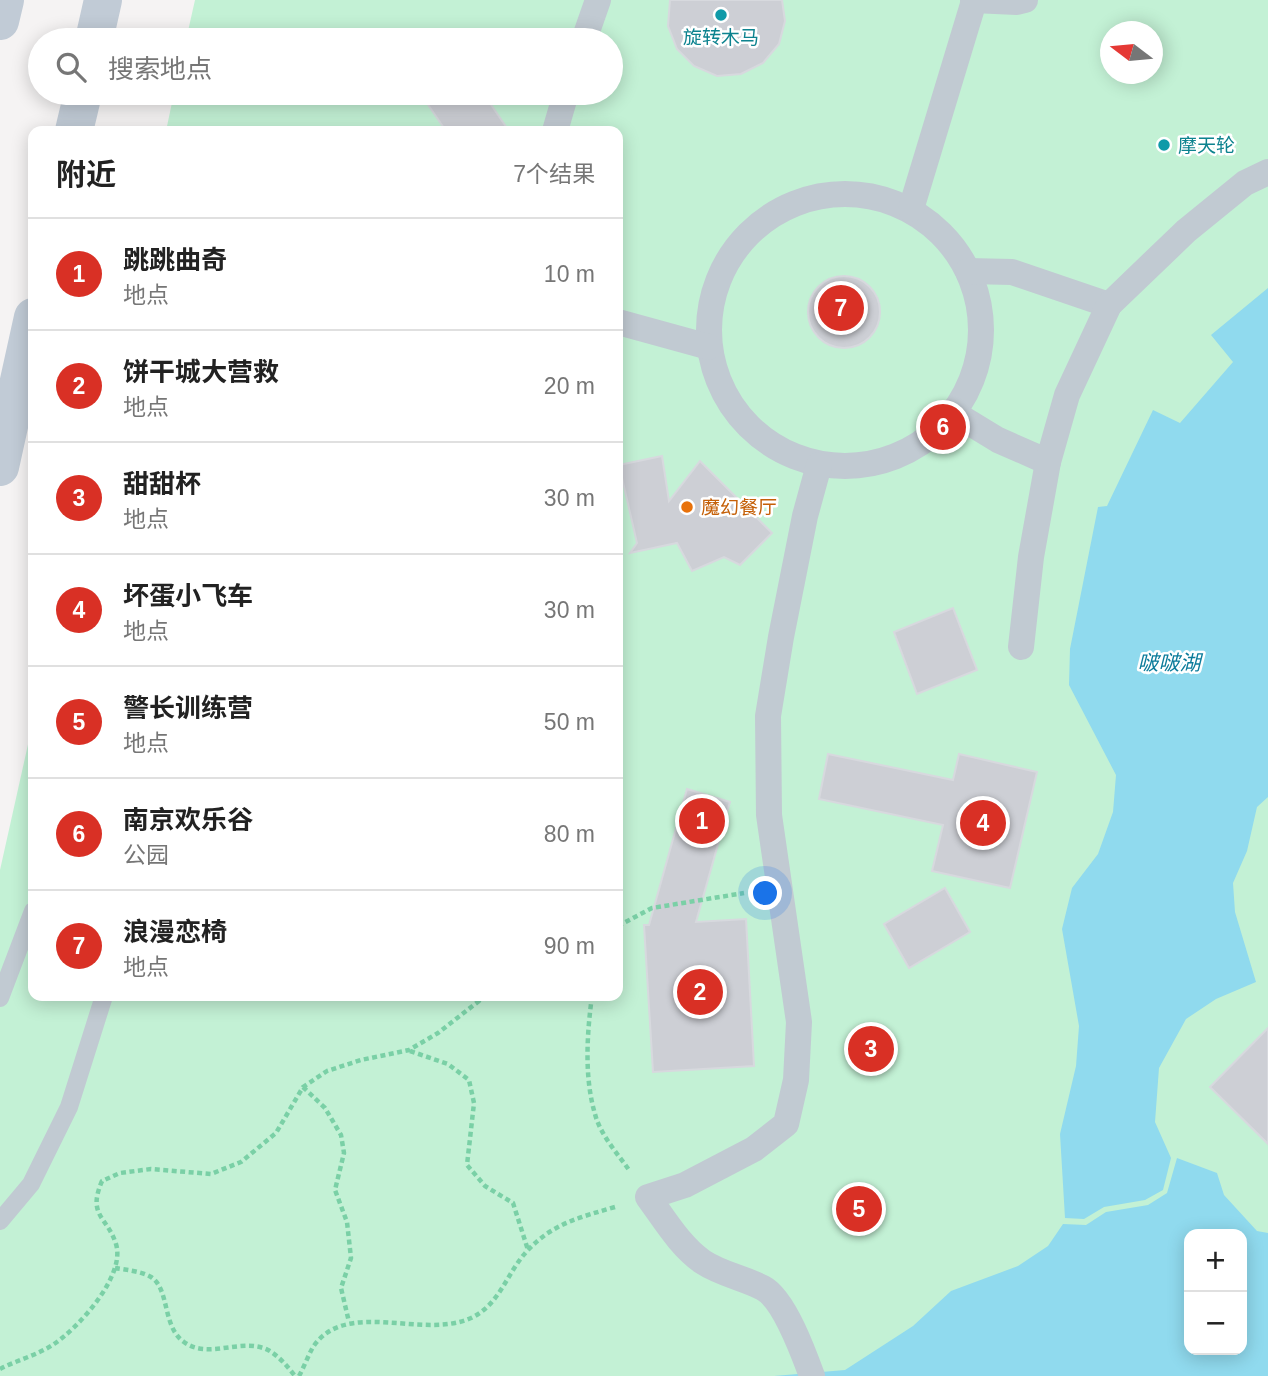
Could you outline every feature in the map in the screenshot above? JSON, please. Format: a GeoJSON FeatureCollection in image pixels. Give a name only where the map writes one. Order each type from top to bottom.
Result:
{"type":"FeatureCollection","features":[{"type":"Feature","properties":{"kind":"main road"},"geometry":{"type":"LineString","coordinates":[[0,21],[5,0]]}},
{"type":"Feature","properties":{"kind":"main road"},"geometry":{"type":"LineString","coordinates":[[97,28],[103,0]]}},
{"type":"Feature","properties":{"kind":"main road"},"geometry":{"type":"LineString","coordinates":[[75,126],[80,105]]}},
{"type":"Feature","properties":{"kind":"main road"},"geometry":{"type":"LineString","coordinates":[[0,467],[28,340]]}},
{"type":"Feature","properties":{"kind":"street"},"geometry":{"type":"LineString","coordinates":[[588,28],[598,0]]}},
{"type":"Feature","properties":{"kind":"street"},"geometry":{"type":"LineString","coordinates":[[911,209],[974,0],[1025,0]]}},
{"type":"Feature","properties":{"kind":"street"},"geometry":{"type":"LineString","coordinates":[[556,126],[563,105]]}},
{"type":"Feature","properties":{"kind":"street"},"geometry":{"type":"LineString","coordinates":[[1021,647],[1031,557],[1048,462],[1067,395],[1109,305],[1186,231],[1245,183],[1268,172]]}},
{"type":"Feature","properties":{"kind":"street"},"geometry":{"type":"LineString","coordinates":[[828,193],[870,195],[911,209],[945,236],[968,271],[981,313],[979,355],[964,396],[938,430],[902,454],[861,466],[819,465],[778,450],[745,424],[721,388],[709,347],[710,304],[725,264],[751,230],[787,205],[828,193]]}},
{"type":"Feature","properties":{"kind":"street"},"geometry":{"type":"LineString","coordinates":[[968,271],[1012,272],[1109,305]]}},
{"type":"Feature","properties":{"kind":"street"},"geometry":{"type":"LineString","coordinates":[[623,323],[709,347]]}},
{"type":"Feature","properties":{"kind":"street"},"geometry":{"type":"LineString","coordinates":[[952,412],[998,440],[1048,462]]}},
{"type":"Feature","properties":{"kind":"street"},"geometry":{"type":"LineString","coordinates":[[812,1376],[802,1346],[785,1314],[766,1289],[706,1264],[688,1250],[648,1197],[684,1185],[754,1149],[786,1124],[796,1080],[799,1022],[769,815],[768,716],[780,637],[819,465]]}},
{"type":"Feature","properties":{"kind":"lane"},"geometry":{"type":"LineString","coordinates":[[0,998],[28,924]]}},
{"type":"Feature","properties":{"kind":"lane"},"geometry":{"type":"LineString","coordinates":[[0,1221],[31,1184],[69,1107],[102,1001]]}},
{"type":"Feature","properties":{"kind":"path"},"geometry":{"type":"LineString","coordinates":[[623,923],[652,908],[779,888]]}},
{"type":"Feature","properties":{"kind":"path"},"geometry":{"type":"LineString","coordinates":[[0,1369],[53,1345],[88,1313],[105,1293],[115,1268],[117,1245],[99,1215],[95,1196],[102,1181],[120,1173],[151,1169],[211,1174],[241,1162],[276,1133],[303,1087],[327,1071],[361,1060],[409,1050],[439,1033],[479,1001]]}},
{"type":"Feature","properties":{"kind":"path"},"geometry":{"type":"LineString","coordinates":[[115,1268],[153,1278],[159,1288],[172,1330],[185,1343],[204,1349],[257,1346],[281,1360],[297,1376],[314,1345],[334,1329],[349,1322],[435,1326],[471,1318],[498,1298],[528,1250],[554,1227],[648,1197],[595,1116],[589,1071],[591,1001]]}},
{"type":"Feature","properties":{"kind":"path"},"geometry":{"type":"LineString","coordinates":[[409,1050],[448,1064],[469,1080],[474,1103],[467,1165],[485,1186],[513,1203],[528,1250]]}},
{"type":"Feature","properties":{"kind":"path"},"geometry":{"type":"LineString","coordinates":[[303,1087],[325,1108],[341,1135],[344,1153],[335,1190],[347,1222],[351,1258],[341,1288],[349,1322]]}},
{"type":"Feature","properties":{"kind":"green space"},"geometry":{"type":"Polygon","coordinates":[[[195,0],[1268,0],[1268,1376],[0,1376],[0,870],[28,744],[28,1001],[623,1001],[623,126],[167,126],[171,105],[623,105],[623,28],[189,28],[195,0]]]}},
{"type":"Feature","properties":{"kind":"water","name":"啵啵湖"},"geometry":{"type":"Polygon","coordinates":[[[1268,288],[1268,797],[1257,807],[1247,851],[1233,883],[1235,912],[1256,982],[1216,999],[1186,1019],[1159,1068],[1155,1122],[1171,1158],[1163,1190],[1145,1200],[1104,1207],[1084,1219],[1065,1218],[1060,1134],[1076,1066],[1079,1026],[1062,929],[1072,888],[1098,854],[1113,812],[1116,775],[1069,685],[1070,649],[1098,507],[1107,506],[1153,410],[1180,423],[1233,362],[1211,335],[1268,288]]]}},
{"type":"Feature","properties":{"kind":"water"},"geometry":{"type":"Polygon","coordinates":[[[1177,1158],[1217,1173],[1224,1195],[1257,1231],[1268,1233],[1268,1376],[774,1376],[845,1370],[913,1326],[951,1291],[1018,1266],[1048,1246],[1063,1224],[1086,1225],[1106,1212],[1148,1205],[1167,1193],[1177,1158]]]}},
{"type":"Feature","properties":{"kind":"building"},"geometry":{"type":"Polygon","coordinates":[[[670,0],[782,0],[785,21],[779,44],[763,63],[741,74],[717,76],[694,66],[677,49],[668,26],[670,0]]]}},
{"type":"Feature","properties":{"kind":"building"},"geometry":{"type":"Polygon","coordinates":[[[428,105],[491,105],[506,126],[443,126],[428,105]]]}},
{"type":"Feature","properties":{"kind":"building"},"geometry":{"type":"Polygon","coordinates":[[[851,276],[870,286],[878,298],[878,326],[870,338],[858,346],[837,348],[818,338],[810,326],[808,305],[818,286],[830,278],[851,276]]]}},
{"type":"Feature","properties":{"kind":"building","name":"魔幻餐厅"},"geometry":{"type":"Polygon","coordinates":[[[662,456],[669,501],[700,461],[772,533],[740,565],[724,557],[692,571],[677,543],[630,553],[637,543],[623,482],[623,464],[662,456]]]}},
{"type":"Feature","properties":{"kind":"building"},"geometry":{"type":"Polygon","coordinates":[[[953,608],[977,670],[917,694],[894,632],[953,608]]]}},
{"type":"Feature","properties":{"kind":"building"},"geometry":{"type":"Polygon","coordinates":[[[828,754],[953,780],[959,754],[1037,772],[1010,888],[932,871],[943,825],[819,799],[828,754]]]}},
{"type":"Feature","properties":{"kind":"building"},"geometry":{"type":"Polygon","coordinates":[[[687,789],[730,802],[696,922],[746,919],[754,1066],[653,1072],[644,925],[649,925],[687,789]]]}},
{"type":"Feature","properties":{"kind":"building"},"geometry":{"type":"Polygon","coordinates":[[[945,888],[970,932],[909,968],[884,924],[945,888]]]}},
{"type":"Feature","properties":{"kind":"building"},"geometry":{"type":"Polygon","coordinates":[[[1268,1028],[1268,1144],[1210,1087],[1268,1028]]]}},
{"type":"Feature","properties":{"kind":"place","name":"旋转木马"},"geometry":{"type":"Point","coordinates":[721,15]}},
{"type":"Feature","properties":{"kind":"place","name":"摩天轮"},"geometry":{"type":"Point","coordinates":[1164,145]}},
{"type":"Feature","properties":{"kind":"place","name":"浪漫恋椅"},"geometry":{"type":"Point","coordinates":[841,308]}},
{"type":"Feature","properties":{"kind":"place","name":"南京欢乐谷"},"geometry":{"type":"Point","coordinates":[943,427]}},
{"type":"Feature","properties":{"kind":"place","name":"魔幻餐厅"},"geometry":{"type":"Point","coordinates":[687,507]}},
{"type":"Feature","properties":{"kind":"place","name":"跳跳曲奇"},"geometry":{"type":"Point","coordinates":[702,821]}},
{"type":"Feature","properties":{"kind":"place","name":"坏蛋小飞车"},"geometry":{"type":"Point","coordinates":[983,823]}},
{"type":"Feature","properties":{"kind":"place","name":"饼干城大营救"},"geometry":{"type":"Point","coordinates":[700,992]}},
{"type":"Feature","properties":{"kind":"place","name":"甜甜杯"},"geometry":{"type":"Point","coordinates":[871,1049]}},
{"type":"Feature","properties":{"kind":"place","name":"警长训练营"},"geometry":{"type":"Point","coordinates":[859,1209]}}]}
